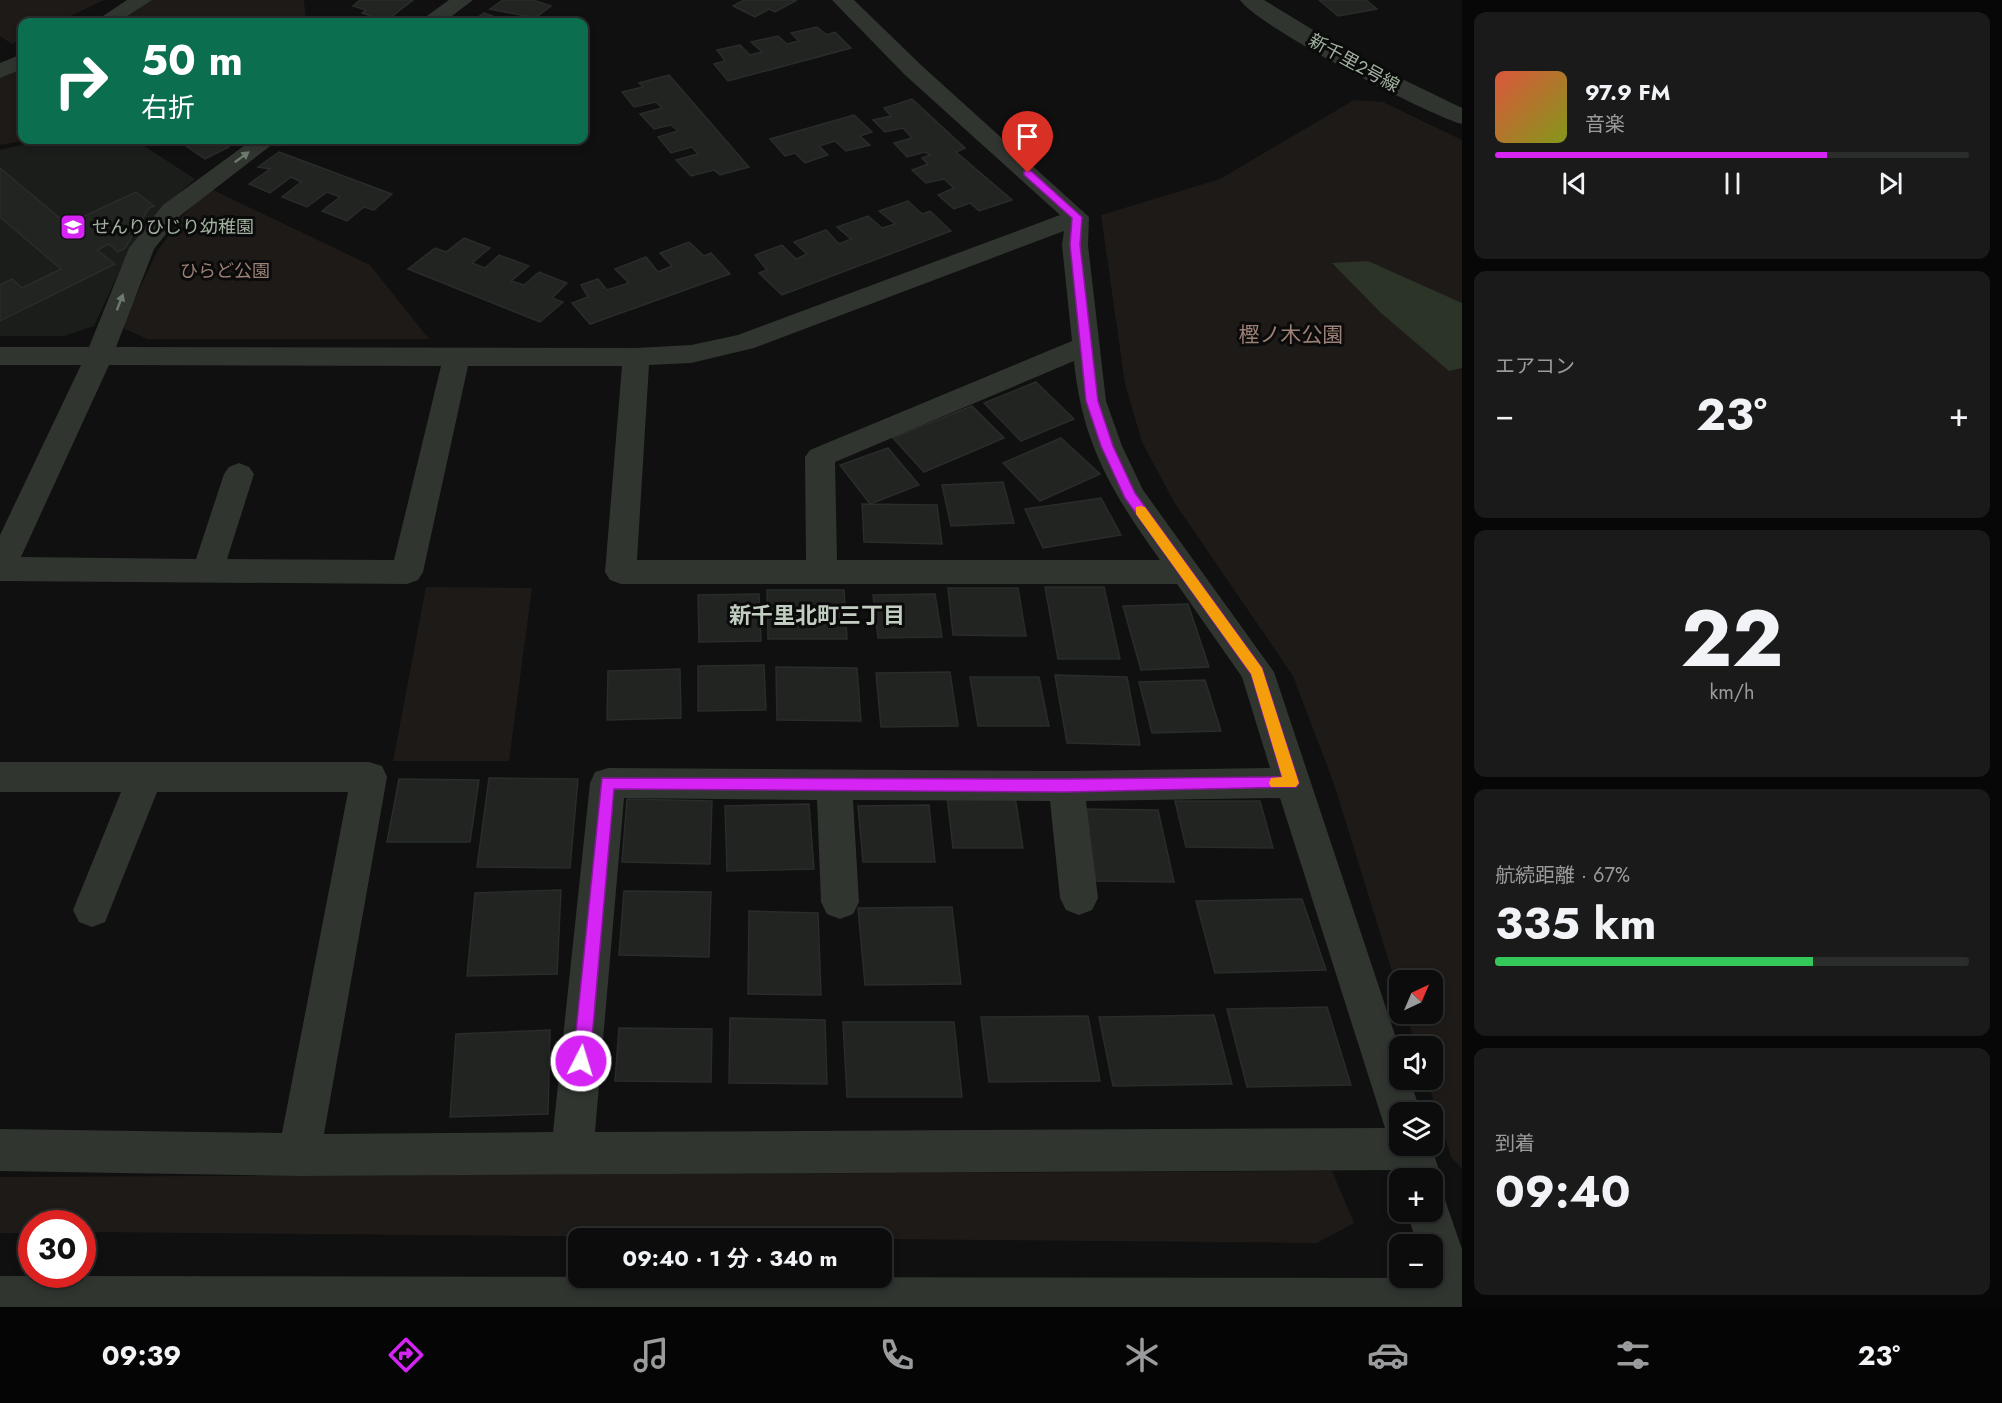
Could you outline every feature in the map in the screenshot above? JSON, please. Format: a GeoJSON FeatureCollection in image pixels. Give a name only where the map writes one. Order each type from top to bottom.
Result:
{"type":"FeatureCollection","features":[{"type":"Feature","properties":{"kind":"street"},"geometry":{"type":"LineString","coordinates":[[111,18],[142,0]]}},
{"type":"Feature","properties":{"kind":"street"},"geometry":{"type":"LineString","coordinates":[[437,18],[463,0]]}},
{"type":"Feature","properties":{"kind":"street"},"geometry":{"type":"LineString","coordinates":[[842,0],[913,70],[1077,217]]}},
{"type":"Feature","properties":{"kind":"street","name":"新千里2号線"},"geometry":{"type":"LineString","coordinates":[[1250,0],[1287,26],[1381,78],[1462,117]]}},
{"type":"Feature","properties":{"kind":"street"},"geometry":{"type":"LineString","coordinates":[[0,71],[18,63]]}},
{"type":"Feature","properties":{"kind":"street"},"geometry":{"type":"LineString","coordinates":[[261,144],[172,210],[141,248],[99,357],[0,569],[407,572],[457,356]]}},
{"type":"Feature","properties":{"kind":"street"},"geometry":{"type":"LineString","coordinates":[[1077,217],[1075,245],[1092,401],[1107,446],[1130,495],[1257,672],[1395,1102]]}},
{"type":"Feature","properties":{"kind":"street"},"geometry":{"type":"LineString","coordinates":[[0,356],[636,357],[691,354],[744,342],[1077,217]]}},
{"type":"Feature","properties":{"kind":"street"},"geometry":{"type":"LineString","coordinates":[[822,572],[820,457],[1085,346]]}},
{"type":"Feature","properties":{"kind":"street"},"geometry":{"type":"LineString","coordinates":[[636,357],[621,572],[1185,572]]}},
{"type":"Feature","properties":{"kind":"street"},"geometry":{"type":"LineString","coordinates":[[207,572],[238,474]]}},
{"type":"Feature","properties":{"kind":"street"},"geometry":{"type":"LineString","coordinates":[[0,777],[369,777],[299,1155]]}},
{"type":"Feature","properties":{"kind":"street"},"geometry":{"type":"LineString","coordinates":[[92,910],[145,777]]}},
{"type":"Feature","properties":{"kind":"street"},"geometry":{"type":"LineString","coordinates":[[572,1154],[608,783],[1066,786],[1291,783]]}},
{"type":"Feature","properties":{"kind":"street"},"geometry":{"type":"LineString","coordinates":[[834,784],[840,902]]}},
{"type":"Feature","properties":{"kind":"street"},"geometry":{"type":"LineString","coordinates":[[1066,786],[1079,898]]}},
{"type":"Feature","properties":{"kind":"street"},"geometry":{"type":"LineString","coordinates":[[0,1150],[299,1155],[1389,1147]]}},
{"type":"Feature","properties":{"kind":"street"},"geometry":{"type":"LineString","coordinates":[[0,1299],[1458,1303],[1432,1222]]}},
{"type":"Feature","properties":{"kind":"shaded area","name":"せんりひじり幼稚園"},"geometry":{"type":"Polygon","coordinates":[[[25,144],[141,144],[195,179],[161,209],[132,244],[94,326],[64,336],[0,336],[0,150],[25,144]]]}},
{"type":"Feature","properties":{"kind":"shaded area"},"geometry":{"type":"Polygon","coordinates":[[[1368,261],[1462,303],[1462,368],[1449,371],[1381,313],[1332,263],[1368,261]]]}},
{"type":"Feature","properties":{"kind":"green space"},"geometry":{"type":"Polygon","coordinates":[[[0,0],[104,0],[66,18],[18,18],[18,41],[12,44],[0,36],[0,0]]]}},
{"type":"Feature","properties":{"kind":"green space"},"geometry":{"type":"Polygon","coordinates":[[[142,0],[304,0],[306,18],[111,18],[142,0]]]}},
{"type":"Feature","properties":{"kind":"green space"},"geometry":{"type":"Polygon","coordinates":[[[18,63],[18,142],[0,145],[0,71],[18,63]]]}},
{"type":"Feature","properties":{"kind":"green space","name":"樫ノ木公園"},"geometry":{"type":"Polygon","coordinates":[[[1354,100],[1383,102],[1462,140],[1462,1169],[1451,1157],[1443,1131],[1443,1102],[1434,1102],[1430,1090],[1443,1090],[1443,1036],[1413,1036],[1409,1024],[1443,1024],[1443,970],[1392,970],[1334,784],[1293,676],[1174,502],[1142,442],[1125,384],[1101,215],[1220,179],[1354,100]]]}},
{"type":"Feature","properties":{"kind":"green space","name":"ひらど公園"},"geometry":{"type":"Polygon","coordinates":[[[211,189],[370,265],[429,339],[147,339],[121,327],[158,250],[184,214],[211,189]]]}},
{"type":"Feature","properties":{"kind":"green space"},"geometry":{"type":"Polygon","coordinates":[[[426,587],[532,588],[509,761],[393,761],[426,587]]]}},
{"type":"Feature","properties":{"kind":"green space"},"geometry":{"type":"Polygon","coordinates":[[[1332,1171],[1354,1223],[1317,1243],[892,1239],[892,1228],[568,1228],[568,1236],[96,1232],[96,1210],[18,1210],[18,1233],[0,1233],[0,1177],[1332,1171]]]}},
{"type":"Feature","properties":{"kind":"building"},"geometry":{"type":"Polygon","coordinates":[[[360,0],[413,0],[390,18],[377,18],[362,13],[366,10],[353,6],[360,0]]]}},
{"type":"Feature","properties":{"kind":"building"},"geometry":{"type":"Polygon","coordinates":[[[503,0],[533,0],[551,6],[535,18],[490,9],[503,0]]]}},
{"type":"Feature","properties":{"kind":"building"},"geometry":{"type":"Polygon","coordinates":[[[744,0],[797,0],[775,12],[769,9],[755,17],[733,6],[744,0]]]}},
{"type":"Feature","properties":{"kind":"building"},"geometry":{"type":"Polygon","coordinates":[[[1319,0],[1366,0],[1377,9],[1338,16],[1319,0]]]}},
{"type":"Feature","properties":{"kind":"building"},"geometry":{"type":"Polygon","coordinates":[[[484,13],[498,18],[477,18],[484,13]]]}},
{"type":"Feature","properties":{"kind":"building"},"geometry":{"type":"Polygon","coordinates":[[[817,27],[827,35],[835,32],[851,48],[728,81],[714,64],[725,61],[717,50],[740,45],[750,55],[762,52],[751,42],[778,36],[787,44],[799,41],[791,33],[817,27]]]}},
{"type":"Feature","properties":{"kind":"building"},"geometry":{"type":"Polygon","coordinates":[[[669,75],[749,167],[720,175],[714,170],[691,176],[676,160],[698,154],[692,147],[671,153],[658,137],[678,131],[671,125],[654,129],[640,114],[662,108],[656,102],[634,107],[622,92],[643,87],[639,83],[669,75]]]}},
{"type":"Feature","properties":{"kind":"building"},"geometry":{"type":"Polygon","coordinates":[[[912,99],[965,148],[956,152],[1012,200],[979,211],[970,203],[954,209],[938,195],[954,188],[944,179],[926,183],[912,170],[928,164],[922,158],[930,155],[925,152],[907,157],[894,143],[912,138],[903,128],[885,132],[873,120],[891,116],[884,108],[912,99]]]}},
{"type":"Feature","properties":{"kind":"building"},"geometry":{"type":"Polygon","coordinates":[[[854,115],[872,132],[860,136],[870,145],[846,151],[835,141],[819,146],[828,155],[805,163],[795,153],[785,156],[770,139],[854,115]]]}},
{"type":"Feature","properties":{"kind":"building"},"geometry":{"type":"Polygon","coordinates":[[[183,144],[230,144],[229,147],[205,159],[183,144]]]}},
{"type":"Feature","properties":{"kind":"building"},"geometry":{"type":"Polygon","coordinates":[[[279,152],[392,194],[374,210],[364,207],[347,221],[322,211],[340,197],[327,192],[307,207],[282,197],[301,182],[291,177],[270,193],[249,184],[270,169],[258,167],[279,152]]]}},
{"type":"Feature","properties":{"kind":"building"},"geometry":{"type":"Polygon","coordinates":[[[0,168],[67,224],[136,192],[154,206],[149,208],[125,248],[118,252],[109,244],[97,250],[115,264],[0,321],[0,285],[12,279],[22,288],[61,269],[0,217],[0,168]]]}},
{"type":"Feature","properties":{"kind":"building"},"geometry":{"type":"Polygon","coordinates":[[[908,201],[922,214],[930,211],[951,231],[782,295],[759,273],[767,270],[755,255],[782,245],[796,259],[807,254],[794,242],[826,230],[839,244],[851,239],[837,227],[868,216],[882,228],[895,224],[879,211],[908,201]]]}},
{"type":"Feature","properties":{"kind":"building"},"geometry":{"type":"Polygon","coordinates":[[[464,238],[490,248],[472,263],[485,268],[499,255],[529,266],[511,281],[524,285],[539,272],[567,283],[552,298],[563,302],[540,322],[408,269],[435,248],[446,252],[464,238]]]}},
{"type":"Feature","properties":{"kind":"building"},"geometry":{"type":"Polygon","coordinates":[[[689,242],[704,256],[711,253],[730,274],[590,324],[572,303],[588,297],[581,285],[598,279],[607,290],[629,283],[615,269],[646,257],[658,272],[672,266],[660,253],[689,242]]]}},
{"type":"Feature","properties":{"kind":"building"},"geometry":{"type":"Polygon","coordinates":[[[1036,382],[1074,419],[1021,441],[984,403],[1036,382]]]}},
{"type":"Feature","properties":{"kind":"building"},"geometry":{"type":"Polygon","coordinates":[[[972,406],[1004,438],[924,472],[893,438],[972,406]]]}},
{"type":"Feature","properties":{"kind":"building"},"geometry":{"type":"Polygon","coordinates":[[[1061,438],[1100,474],[1040,501],[1003,463],[1061,438]]]}},
{"type":"Feature","properties":{"kind":"building"},"geometry":{"type":"Polygon","coordinates":[[[888,448],[919,485],[870,504],[840,465],[888,448]]]}},
{"type":"Feature","properties":{"kind":"building"},"geometry":{"type":"Polygon","coordinates":[[[1003,482],[1014,523],[951,526],[942,485],[1003,482]]]}},
{"type":"Feature","properties":{"kind":"building"},"geometry":{"type":"Polygon","coordinates":[[[1101,498],[1121,535],[1043,548],[1025,509],[1101,498]]]}},
{"type":"Feature","properties":{"kind":"building"},"geometry":{"type":"Polygon","coordinates":[[[862,504],[937,505],[942,544],[864,542],[862,504]]]}},
{"type":"Feature","properties":{"kind":"building"},"geometry":{"type":"Polygon","coordinates":[[[1045,587],[1104,587],[1120,659],[1058,659],[1045,587]]]}},
{"type":"Feature","properties":{"kind":"building"},"geometry":{"type":"Polygon","coordinates":[[[948,588],[1018,588],[1026,636],[953,635],[948,588]]]}},
{"type":"Feature","properties":{"kind":"building"},"geometry":{"type":"Polygon","coordinates":[[[767,590],[844,590],[847,639],[768,639],[767,590]]]}},
{"type":"Feature","properties":{"kind":"building"},"geometry":{"type":"Polygon","coordinates":[[[759,594],[761,641],[699,642],[698,595],[759,594]]]}},
{"type":"Feature","properties":{"kind":"building"},"geometry":{"type":"Polygon","coordinates":[[[935,594],[942,637],[878,638],[873,595],[935,594]]]}},
{"type":"Feature","properties":{"kind":"building"},"geometry":{"type":"Polygon","coordinates":[[[1188,604],[1209,667],[1141,670],[1123,606],[1188,604]]]}},
{"type":"Feature","properties":{"kind":"building"},"geometry":{"type":"Polygon","coordinates":[[[764,665],[766,710],[698,711],[698,666],[764,665]]]}},
{"type":"Feature","properties":{"kind":"building"},"geometry":{"type":"Polygon","coordinates":[[[776,667],[857,668],[861,721],[777,720],[776,667]]]}},
{"type":"Feature","properties":{"kind":"building"},"geometry":{"type":"Polygon","coordinates":[[[680,669],[681,718],[607,720],[608,671],[680,669]]]}},
{"type":"Feature","properties":{"kind":"building"},"geometry":{"type":"Polygon","coordinates":[[[950,672],[958,726],[881,727],[876,673],[950,672]]]}},
{"type":"Feature","properties":{"kind":"building"},"geometry":{"type":"Polygon","coordinates":[[[1055,675],[1127,677],[1140,745],[1067,743],[1055,675]]]}},
{"type":"Feature","properties":{"kind":"building"},"geometry":{"type":"Polygon","coordinates":[[[970,677],[1039,677],[1049,726],[978,726],[970,677]]]}},
{"type":"Feature","properties":{"kind":"building"},"geometry":{"type":"Polygon","coordinates":[[[1205,680],[1221,731],[1152,733],[1139,682],[1205,680]]]}},
{"type":"Feature","properties":{"kind":"building"},"geometry":{"type":"Polygon","coordinates":[[[489,778],[578,779],[570,868],[477,867],[489,778]]]}},
{"type":"Feature","properties":{"kind":"building"},"geometry":{"type":"Polygon","coordinates":[[[399,779],[479,780],[470,842],[387,842],[399,779]]]}},
{"type":"Feature","properties":{"kind":"building"},"geometry":{"type":"Polygon","coordinates":[[[947,796],[1015,796],[1023,848],[953,848],[947,796]]]}},
{"type":"Feature","properties":{"kind":"building"},"geometry":{"type":"Polygon","coordinates":[[[627,799],[712,801],[710,864],[622,862],[627,799]]]}},
{"type":"Feature","properties":{"kind":"building"},"geometry":{"type":"Polygon","coordinates":[[[1175,801],[1260,801],[1273,848],[1186,847],[1175,801]]]}},
{"type":"Feature","properties":{"kind":"building"},"geometry":{"type":"Polygon","coordinates":[[[809,804],[814,869],[727,871],[725,806],[809,804]]]}},
{"type":"Feature","properties":{"kind":"building"},"geometry":{"type":"Polygon","coordinates":[[[929,805],[935,862],[863,862],[858,806],[929,805]]]}},
{"type":"Feature","properties":{"kind":"building"},"geometry":{"type":"Polygon","coordinates":[[[1084,809],[1158,810],[1174,882],[1096,881],[1084,809]]]}},
{"type":"Feature","properties":{"kind":"building"},"geometry":{"type":"Polygon","coordinates":[[[561,890],[557,974],[467,976],[475,893],[561,890]]]}},
{"type":"Feature","properties":{"kind":"building"},"geometry":{"type":"Polygon","coordinates":[[[624,891],[711,892],[709,957],[619,955],[624,891]]]}},
{"type":"Feature","properties":{"kind":"building"},"geometry":{"type":"Polygon","coordinates":[[[1302,899],[1326,970],[1215,973],[1196,901],[1302,899]]]}},
{"type":"Feature","properties":{"kind":"building"},"geometry":{"type":"Polygon","coordinates":[[[952,907],[961,984],[865,985],[858,908],[952,907]]]}},
{"type":"Feature","properties":{"kind":"building"},"geometry":{"type":"Polygon","coordinates":[[[749,911],[818,913],[821,995],[748,994],[749,911]]]}},
{"type":"Feature","properties":{"kind":"building"},"geometry":{"type":"Polygon","coordinates":[[[1327,1007],[1351,1085],[1247,1087],[1227,1009],[1327,1007]]]}},
{"type":"Feature","properties":{"kind":"building"},"geometry":{"type":"Polygon","coordinates":[[[1214,1015],[1232,1084],[1113,1086],[1099,1017],[1214,1015]]]}},
{"type":"Feature","properties":{"kind":"building"},"geometry":{"type":"Polygon","coordinates":[[[1088,1016],[1100,1081],[989,1082],[981,1017],[1088,1016]]]}},
{"type":"Feature","properties":{"kind":"building"},"geometry":{"type":"Polygon","coordinates":[[[730,1018],[825,1020],[827,1084],[729,1083],[730,1018]]]}},
{"type":"Feature","properties":{"kind":"building"},"geometry":{"type":"Polygon","coordinates":[[[843,1022],[954,1022],[962,1097],[847,1097],[843,1022]]]}},
{"type":"Feature","properties":{"kind":"building"},"geometry":{"type":"Polygon","coordinates":[[[619,1028],[712,1029],[711,1082],[615,1081],[619,1028]]]}},
{"type":"Feature","properties":{"kind":"building"},"geometry":{"type":"Polygon","coordinates":[[[550,1030],[548,1114],[450,1117],[456,1034],[550,1030]]]}},
{"type":"Feature","properties":{"kind":"slow traffic"},"geometry":{"type":"LineString","coordinates":[[1141,510],[1257,672],[1291,783],[1276,783]]}},
{"type":"Feature","properties":{"kind":"place","name":"せんりひじり幼稚園"},"geometry":{"type":"Point","coordinates":[73,227]}},
{"type":"Feature","properties":{"kind":"district","name":"新千里北町三丁目"},"geometry":{"type":"Point","coordinates":[817,615]}},
{"type":"Feature","properties":{"kind":"route"},"geometry":{"type":"LineString","coordinates":[[581,1061],[608,783],[1066,786],[1291,783],[1257,672],[1130,495],[1107,446],[1092,401],[1075,245],[1077,217],[1028,173]]}}]}
